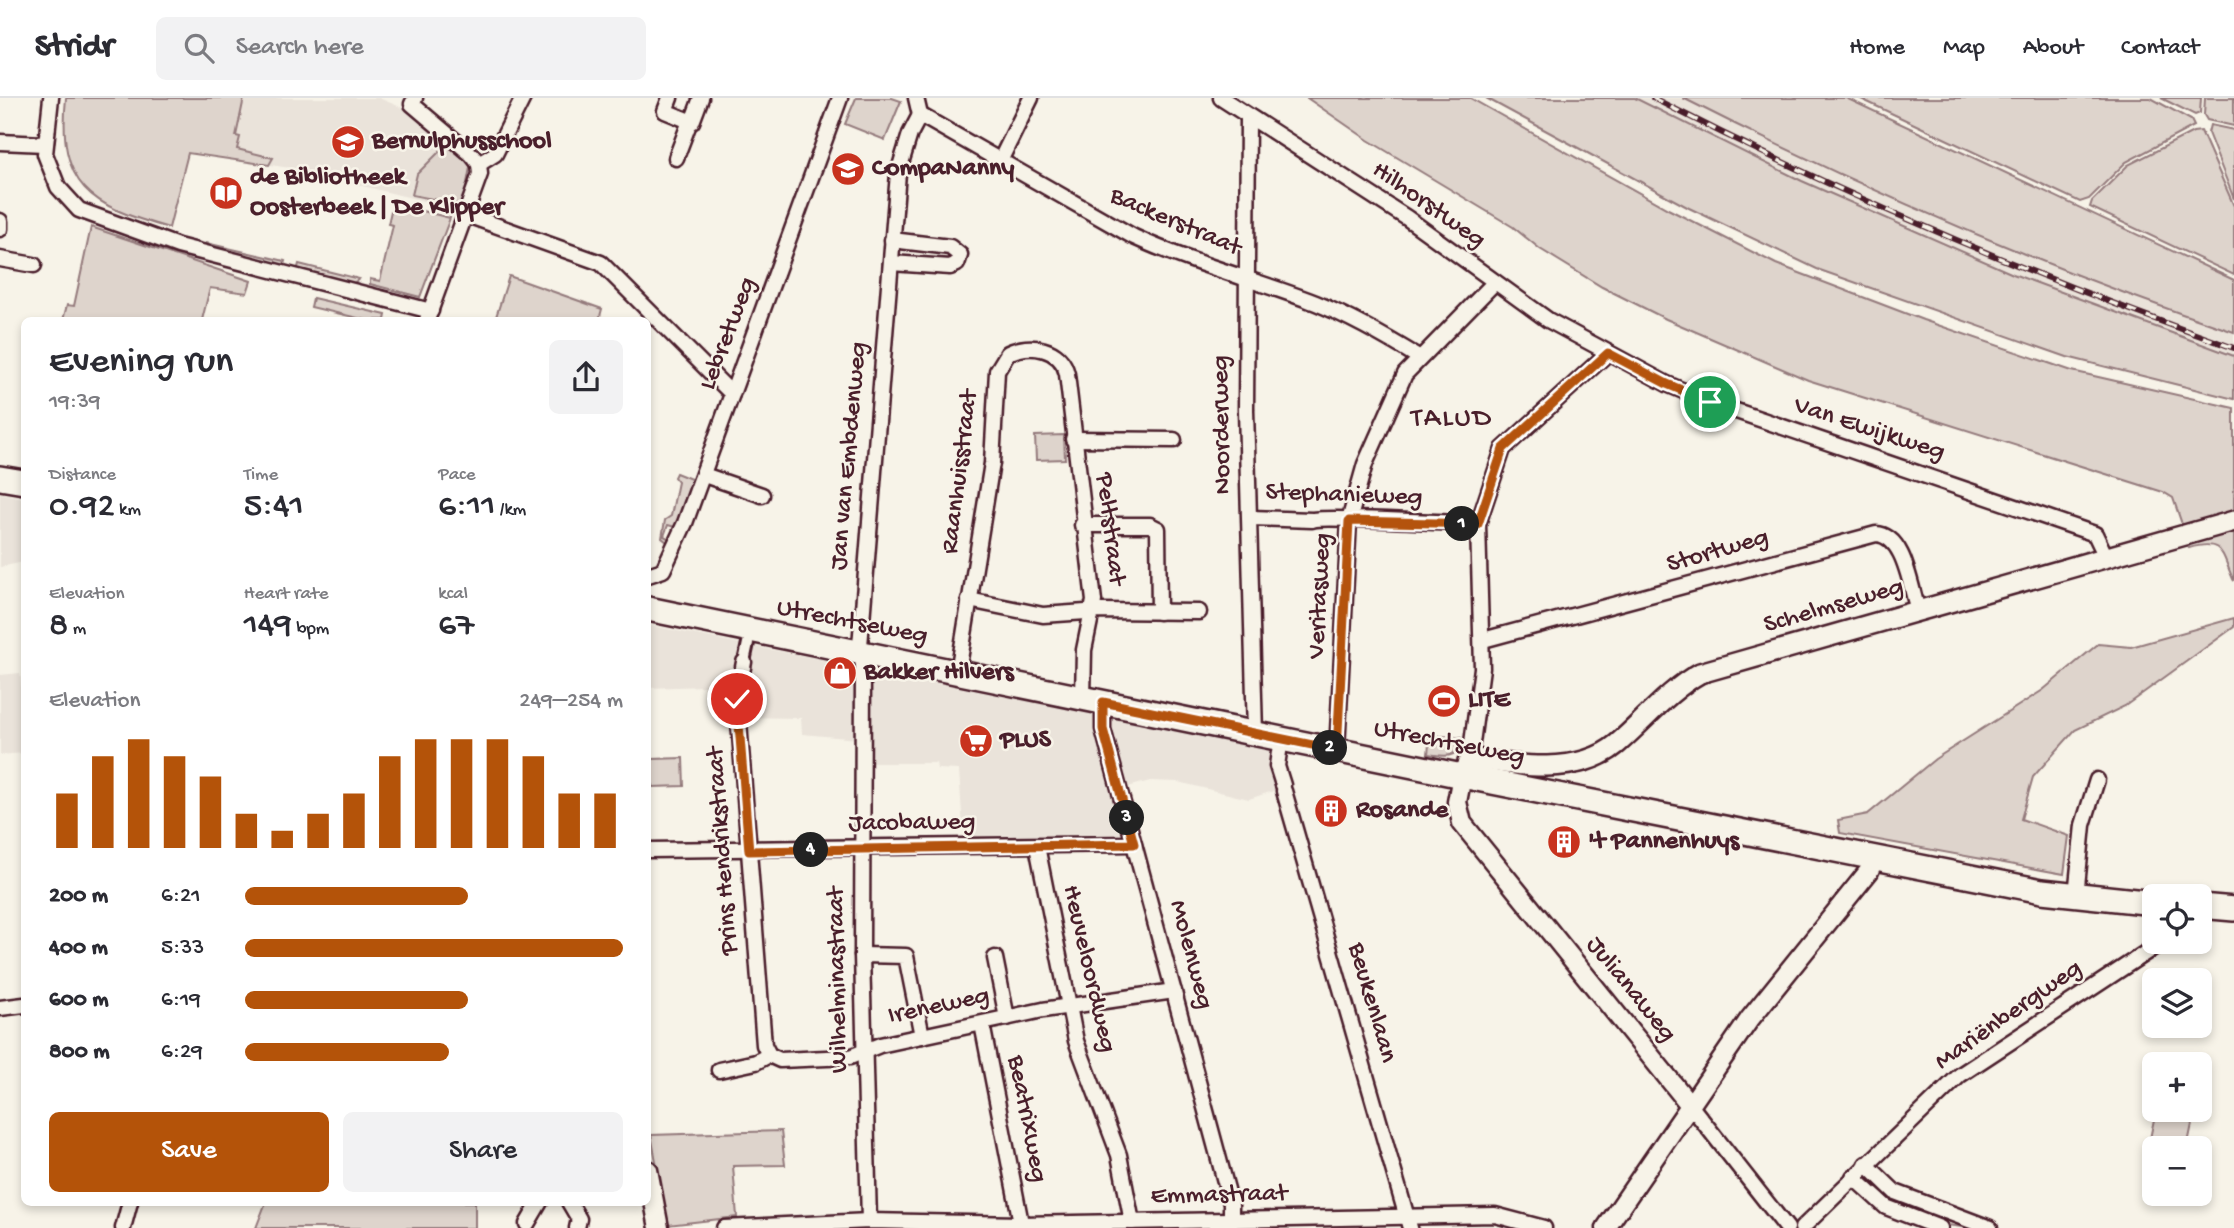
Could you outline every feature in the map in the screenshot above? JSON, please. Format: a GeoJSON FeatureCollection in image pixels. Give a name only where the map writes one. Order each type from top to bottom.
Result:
{"type":"FeatureCollection","features":[{"type":"Feature","properties":{"kind":"main road"},"geometry":{"type":"LineString","coordinates":[[0,478],[21,482]]}},
{"type":"Feature","properties":{"kind":"main road","name":"Schelmseweg"},"geometry":{"type":"LineString","coordinates":[[1466,767],[1570,765],[1594,759],[1616,745],[1683,683],[1700,673],[2234,522]]}},
{"type":"Feature","properties":{"kind":"main road","name":"Utrechtseweg"},"geometry":{"type":"LineString","coordinates":[[651,610],[1337,750],[1466,767],[1875,858],[2076,896],[2142,902]]}},
{"type":"Feature","properties":{"kind":"main road"},"geometry":{"type":"LineString","coordinates":[[2212,907],[2234,909]]}},
{"type":"Feature","properties":{"kind":"street"},"geometry":{"type":"LineString","coordinates":[[51,98],[44,144],[51,173],[68,199],[79,210],[109,223],[245,265],[429,315],[479,183],[479,164],[409,100]]}},
{"type":"Feature","properties":{"kind":"street"},"geometry":{"type":"LineString","coordinates":[[479,164],[495,155],[523,98]]}},
{"type":"Feature","properties":{"kind":"street"},"geometry":{"type":"LineString","coordinates":[[676,158],[701,98]]}},
{"type":"Feature","properties":{"kind":"street","name":"Lebretweg"},"geometry":{"type":"LineString","coordinates":[[651,574],[663,570],[704,475],[841,98]]}},
{"type":"Feature","properties":{"kind":"street"},"geometry":{"type":"LineString","coordinates":[[916,98],[920,115]]}},
{"type":"Feature","properties":{"kind":"street"},"geometry":{"type":"LineString","coordinates":[[1001,159],[1031,98]]}},
{"type":"Feature","properties":{"kind":"street","name":"Hilhorstweg"},"geometry":{"type":"LineString","coordinates":[[1221,98],[1407,218],[1548,320],[1608,353]]}},
{"type":"Feature","properties":{"kind":"street"},"geometry":{"type":"LineString","coordinates":[[664,100],[665,111],[690,121]]}},
{"type":"Feature","properties":{"kind":"street","name":"Backerstraat"},"geometry":{"type":"LineString","coordinates":[[920,115],[1135,237],[1316,303],[1370,327],[1420,358]]}},
{"type":"Feature","properties":{"kind":"street","name":"Jan van Embdenweg"},"geometry":{"type":"LineString","coordinates":[[861,654],[898,173],[910,134],[920,115]]}},
{"type":"Feature","properties":{"kind":"street","name":"Noorderweg"},"geometry":{"type":"LineString","coordinates":[[1248,117],[1246,410],[1255,733]]}},
{"type":"Feature","properties":{"kind":"street"},"geometry":{"type":"LineString","coordinates":[[0,142],[44,144]]}},
{"type":"Feature","properties":{"kind":"street"},"geometry":{"type":"LineString","coordinates":[[467,215],[601,263],[732,394]]}},
{"type":"Feature","properties":{"kind":"street"},"geometry":{"type":"LineString","coordinates":[[0,221],[0,229]]}},
{"type":"Feature","properties":{"kind":"street"},"geometry":{"type":"LineString","coordinates":[[891,263],[950,267],[957,264],[960,255],[950,247],[892,240]]}},
{"type":"Feature","properties":{"kind":"street"},"geometry":{"type":"LineString","coordinates":[[0,259],[34,265]]}},
{"type":"Feature","properties":{"kind":"street","name":"Veritasweg"},"geometry":{"type":"LineString","coordinates":[[1337,750],[1349,521],[1365,464],[1396,389],[1420,358],[1495,282]]}},
{"type":"Feature","properties":{"kind":"street","name":"Peltstraat"},"geometry":{"type":"LineString","coordinates":[[1008,354],[1036,348],[1057,356],[1065,365],[1082,525],[1091,570],[1093,612],[1084,650],[1093,700]]}},
{"type":"Feature","properties":{"kind":"street"},"geometry":{"type":"LineString","coordinates":[[1466,767],[1480,693],[1483,640],[1478,524],[1503,449],[1608,353]]}},
{"type":"Feature","properties":{"kind":"street","name":"Van Ewijkweg"},"geometry":{"type":"LineString","coordinates":[[1608,353],[1667,384],[1710,402],[2095,534],[2106,557]]}},
{"type":"Feature","properties":{"kind":"street","name":"Raanhuisstraat"},"geometry":{"type":"LineString","coordinates":[[958,672],[992,463],[997,371],[1008,354]]}},
{"type":"Feature","properties":{"kind":"street"},"geometry":{"type":"LineString","coordinates":[[1073,439],[1174,440]]}},
{"type":"Feature","properties":{"kind":"street"},"geometry":{"type":"LineString","coordinates":[[704,475],[762,495]]}},
{"type":"Feature","properties":{"kind":"street","name":"Stephanieweg"},"geometry":{"type":"LineString","coordinates":[[1251,517],[1478,524]]}},
{"type":"Feature","properties":{"kind":"street"},"geometry":{"type":"LineString","coordinates":[[1082,525],[1150,525],[1158,529],[1159,612]]}},
{"type":"Feature","properties":{"kind":"street","name":"Stortweg"},"geometry":{"type":"LineString","coordinates":[[1483,640],[1876,534],[1885,534],[1897,545],[1918,610]]}},
{"type":"Feature","properties":{"kind":"street"},"geometry":{"type":"LineString","coordinates":[[969,600],[1043,615],[1199,612]]}},
{"type":"Feature","properties":{"kind":"street","name":"Prins Hendrikstraat"},"geometry":{"type":"LineString","coordinates":[[748,643],[737,699],[764,1045],[769,1055]]}},
{"type":"Feature","properties":{"kind":"street","name":"Wilhelminastraat"},"geometry":{"type":"LineString","coordinates":[[861,654],[862,955],[869,1221]]}},
{"type":"Feature","properties":{"kind":"street","name":"Molenweg"},"geometry":{"type":"LineString","coordinates":[[1093,700],[1231,1204],[1231,1221]]}},
{"type":"Feature","properties":{"kind":"street","name":"Beukenlaan"},"geometry":{"type":"LineString","coordinates":[[1281,738],[1277,766],[1409,1222]]}},
{"type":"Feature","properties":{"kind":"street","name":"Julianaweg"},"geometry":{"type":"LineString","coordinates":[[1466,767],[1457,802],[1462,823],[1787,1228]]}},
{"type":"Feature","properties":{"kind":"street"},"geometry":{"type":"LineString","coordinates":[[2076,896],[2083,825],[2097,780]]}},
{"type":"Feature","properties":{"kind":"street","name":"Jacobaweg"},"geometry":{"type":"LineString","coordinates":[[651,850],[749,851],[1134,844]]}},
{"type":"Feature","properties":{"kind":"street","name":"Heuveloordweg"},"geometry":{"type":"LineString","coordinates":[[1037,846],[1076,1041],[1119,1155],[1132,1223]]}},
{"type":"Feature","properties":{"kind":"street"},"geometry":{"type":"LineString","coordinates":[[1606,1228],[1764,1001],[1869,870],[1875,858]]}},
{"type":"Feature","properties":{"kind":"street","name":"Mariënbergweg"},"geometry":{"type":"LineString","coordinates":[[1802,1228],[1960,1074],[2144,954]]}},
{"type":"Feature","properties":{"kind":"street"},"geometry":{"type":"LineString","coordinates":[[862,955],[906,956],[922,1036]]}},
{"type":"Feature","properties":{"kind":"street"},"geometry":{"type":"LineString","coordinates":[[995,958],[1007,1018]]}},
{"type":"Feature","properties":{"kind":"street","name":"Ireneweg"},"geometry":{"type":"LineString","coordinates":[[719,1070],[756,1062],[769,1055],[780,1060],[839,1059],[922,1036],[1068,1005],[1174,991]]}},
{"type":"Feature","properties":{"kind":"street"},"geometry":{"type":"LineString","coordinates":[[0,1008],[21,1005]]}},
{"type":"Feature","properties":{"kind":"street","name":"Beatrixweg"},"geometry":{"type":"LineString","coordinates":[[982,1024],[1021,1226]]}},
{"type":"Feature","properties":{"kind":"street"},"geometry":{"type":"LineString","coordinates":[[1866,1164],[1895,1192],[1990,1228]]}},
{"type":"Feature","properties":{"kind":"street"},"geometry":{"type":"LineString","coordinates":[[1853,1177],[1886,1207],[1940,1228]]}},
{"type":"Feature","properties":{"kind":"street"},"geometry":{"type":"LineString","coordinates":[[651,1186],[659,1228]]}},
{"type":"Feature","properties":{"kind":"street"},"geometry":{"type":"LineString","coordinates":[[123,1228],[130,1206]]}},
{"type":"Feature","properties":{"kind":"street"},"geometry":{"type":"LineString","coordinates":[[527,1224],[538,1206]]}},
{"type":"Feature","properties":{"kind":"street"},"geometry":{"type":"LineString","coordinates":[[571,1206],[579,1219],[577,1228]]}},
{"type":"Feature","properties":{"kind":"street","name":"Emmastraat"},"geometry":{"type":"LineString","coordinates":[[724,1228],[869,1221],[1021,1226],[1132,1223],[1181,1225],[1231,1221],[1409,1222],[1494,1215],[1545,1228]]}},
{"type":"Feature","properties":{"kind":"shaded area"},"geometry":{"type":"Polygon","coordinates":[[[66,98],[244,98],[236,136],[240,137],[237,149],[273,158],[269,165],[188,153],[169,228],[118,211],[84,188],[74,172],[67,152],[66,98]]]}},
{"type":"Feature","properties":{"kind":"shaded area"},"geometry":{"type":"Polygon","coordinates":[[[211,98],[379,98],[398,106],[419,116],[472,160],[464,211],[290,168],[200,154],[211,98]]]}},
{"type":"Feature","properties":{"kind":"shaded area"},"geometry":{"type":"Polygon","coordinates":[[[856,98],[892,98],[901,101],[885,140],[845,124],[856,98]]]}},
{"type":"Feature","properties":{"kind":"shaded area"},"geometry":{"type":"Polygon","coordinates":[[[1307,98],[1470,98],[1668,209],[1776,264],[1923,320],[2072,371],[2234,408],[2234,517],[2184,530],[2173,498],[2163,492],[1808,380],[1666,319],[1602,287],[1540,249],[1513,227],[1368,140],[1307,98]]]}},
{"type":"Feature","properties":{"kind":"shaded area"},"geometry":{"type":"Polygon","coordinates":[[[1486,98],[1635,98],[1802,181],[2013,274],[2234,356],[2234,399],[2067,357],[1817,269],[1689,208],[1486,98]]]}},
{"type":"Feature","properties":{"kind":"shaded area"},"geometry":{"type":"Polygon","coordinates":[[[1635,98],[1683,98],[1815,164],[2010,248],[2234,332],[2234,356],[2013,274],[1802,181],[1635,98]]]}},
{"type":"Feature","properties":{"kind":"shaded area"},"geometry":{"type":"Polygon","coordinates":[[[1683,98],[1846,98],[2234,280],[2234,332],[2093,281],[1954,225],[1817,164],[1683,98]]]}},
{"type":"Feature","properties":{"kind":"shaded area"},"geometry":{"type":"Polygon","coordinates":[[[1859,98],[2151,98],[2191,120],[2194,126],[2126,162],[2089,199],[2080,202],[1859,98]]]}},
{"type":"Feature","properties":{"kind":"shaded area"},"geometry":{"type":"Polygon","coordinates":[[[2161,98],[2201,98],[2200,113],[2195,115],[2161,98]]]}},
{"type":"Feature","properties":{"kind":"shaded area"},"geometry":{"type":"Polygon","coordinates":[[[2205,98],[2234,98],[2234,126],[2207,120],[2204,115],[2205,98]]]}},
{"type":"Feature","properties":{"kind":"shaded area"},"geometry":{"type":"Polygon","coordinates":[[[2210,125],[2234,130],[2234,199],[2208,133],[2210,125]]]}},
{"type":"Feature","properties":{"kind":"shaded area"},"geometry":{"type":"Polygon","coordinates":[[[2201,131],[2234,206],[2234,275],[2090,207],[2092,201],[2128,165],[2193,132],[2201,131]]]}},
{"type":"Feature","properties":{"kind":"shaded area"},"geometry":{"type":"Polygon","coordinates":[[[450,141],[471,162],[463,205],[412,195],[417,174],[450,141]]]}},
{"type":"Feature","properties":{"kind":"shaded area"},"geometry":{"type":"Polygon","coordinates":[[[402,206],[450,218],[420,297],[370,284],[370,279],[380,281],[393,225],[388,224],[391,211],[401,213],[402,206]]]}},
{"type":"Feature","properties":{"kind":"shaded area"},"geometry":{"type":"Polygon","coordinates":[[[91,227],[251,281],[247,293],[210,288],[203,317],[64,317],[67,305],[74,306],[91,227]]]}},
{"type":"Feature","properties":{"kind":"shaded area"},"geometry":{"type":"Polygon","coordinates":[[[206,243],[285,261],[284,265],[204,246],[206,243]]]}},
{"type":"Feature","properties":{"kind":"shaded area"},"geometry":{"type":"Polygon","coordinates":[[[299,264],[359,279],[351,285],[297,271],[299,264]]]}},
{"type":"Feature","properties":{"kind":"shaded area"},"geometry":{"type":"Polygon","coordinates":[[[509,276],[602,309],[600,317],[496,317],[509,276]]]}},
{"type":"Feature","properties":{"kind":"shaded area"},"geometry":{"type":"Polygon","coordinates":[[[313,298],[386,315],[353,317],[311,307],[313,298]]]}},
{"type":"Feature","properties":{"kind":"shaded area"},"geometry":{"type":"Polygon","coordinates":[[[1064,435],[1065,459],[1036,460],[1035,436],[1064,435]]]}},
{"type":"Feature","properties":{"kind":"shaded area"},"geometry":{"type":"Polygon","coordinates":[[[676,473],[691,479],[692,484],[675,527],[668,525],[664,536],[670,539],[667,542],[662,538],[665,520],[671,516],[678,482],[674,477],[676,473]]]}},
{"type":"Feature","properties":{"kind":"shaded area"},"geometry":{"type":"Polygon","coordinates":[[[0,493],[21,497],[21,563],[0,567],[0,493]]]}},
{"type":"Feature","properties":{"kind":"shaded area"},"geometry":{"type":"Polygon","coordinates":[[[2234,527],[2234,581],[2224,556],[2216,547],[2201,545],[2189,548],[2187,540],[2234,527]]]}},
{"type":"Feature","properties":{"kind":"shaded area"},"geometry":{"type":"Polygon","coordinates":[[[2234,618],[2234,627],[2125,706],[2075,730],[2033,777],[2021,819],[2069,836],[2064,874],[1840,833],[1838,820],[1868,814],[1935,759],[2043,690],[2098,644],[2131,647],[2234,618]]]}},
{"type":"Feature","properties":{"kind":"shaded area"},"geometry":{"type":"Polygon","coordinates":[[[651,626],[742,644],[733,685],[651,688],[651,626]]]}},
{"type":"Feature","properties":{"kind":"shaded area"},"geometry":{"type":"Polygon","coordinates":[[[752,646],[857,666],[858,739],[802,734],[801,718],[745,717],[743,698],[752,646]]]}},
{"type":"Feature","properties":{"kind":"shaded area"},"geometry":{"type":"Polygon","coordinates":[[[870,670],[1093,714],[1122,833],[1116,838],[964,844],[959,770],[937,769],[936,763],[867,763],[870,670]]]}},
{"type":"Feature","properties":{"kind":"shaded area"},"geometry":{"type":"Polygon","coordinates":[[[20,673],[21,753],[0,755],[0,675],[20,673]]]}},
{"type":"Feature","properties":{"kind":"shaded area"},"geometry":{"type":"Polygon","coordinates":[[[1111,718],[1271,750],[1279,789],[1249,799],[1178,782],[1150,781],[1124,788],[1108,729],[1111,718]]]}},
{"type":"Feature","properties":{"kind":"shaded area"},"geometry":{"type":"Polygon","coordinates":[[[1430,735],[1461,738],[1462,743],[1452,754],[1428,754],[1430,735]]]}},
{"type":"Feature","properties":{"kind":"shaded area"},"geometry":{"type":"Polygon","coordinates":[[[683,758],[684,786],[652,787],[652,759],[683,758]]]}},
{"type":"Feature","properties":{"kind":"shaded area"},"geometry":{"type":"Polygon","coordinates":[[[2153,1122],[2192,1122],[2190,1136],[2151,1136],[2153,1122]]]}},
{"type":"Feature","properties":{"kind":"shaded area"},"geometry":{"type":"Polygon","coordinates":[[[781,1131],[785,1165],[733,1166],[737,1217],[668,1225],[651,1135],[781,1131]]]}},
{"type":"Feature","properties":{"kind":"shaded area"},"geometry":{"type":"Polygon","coordinates":[[[1873,1181],[1981,1228],[1948,1225],[1921,1218],[1883,1195],[1870,1184],[1873,1181]]]}},
{"type":"Feature","properties":{"kind":"shaded area"},"geometry":{"type":"Polygon","coordinates":[[[264,1206],[475,1206],[475,1228],[256,1228],[264,1206]]]}},
{"type":"Feature","properties":{"kind":"railway"},"geometry":{"type":"LineString","coordinates":[[1653,98],[1795,168],[1939,233],[2086,293],[2234,348]]}},
{"type":"Feature","properties":{"kind":"place","name":"Bernulphusschool"},"geometry":{"type":"Point","coordinates":[348,142]}},
{"type":"Feature","properties":{"kind":"place","name":"CompaNanny"},"geometry":{"type":"Point","coordinates":[848,169]}},
{"type":"Feature","properties":{"kind":"place","name":"de Bibliotheek Oosterbeek | De Klipper"},"geometry":{"type":"Point","coordinates":[226,193]}},
{"type":"Feature","properties":{"kind":"place","name":"Bakker Hilvers"},"geometry":{"type":"Point","coordinates":[840,673]}},
{"type":"Feature","properties":{"kind":"place","name":"LITE"},"geometry":{"type":"Point","coordinates":[1444,701]}},
{"type":"Feature","properties":{"kind":"place","name":"PLUS"},"geometry":{"type":"Point","coordinates":[976,741]}},
{"type":"Feature","properties":{"kind":"place","name":"Rosande"},"geometry":{"type":"Point","coordinates":[1331,811]}},
{"type":"Feature","properties":{"kind":"place","name":"'t Pannenhuys"},"geometry":{"type":"Point","coordinates":[1564,842]}},
{"type":"Feature","properties":{"kind":"district","name":"TALUD"},"geometry":{"type":"Point","coordinates":[1452,419]}},
{"type":"Feature","properties":{"kind":"route"},"geometry":{"type":"LineString","coordinates":[[737,699],[749,851],[1134,844],[1103,729],[1103,702],[1337,750],[1349,521],[1478,524],[1503,449],[1608,353],[1667,384],[1710,402]]}}]}
